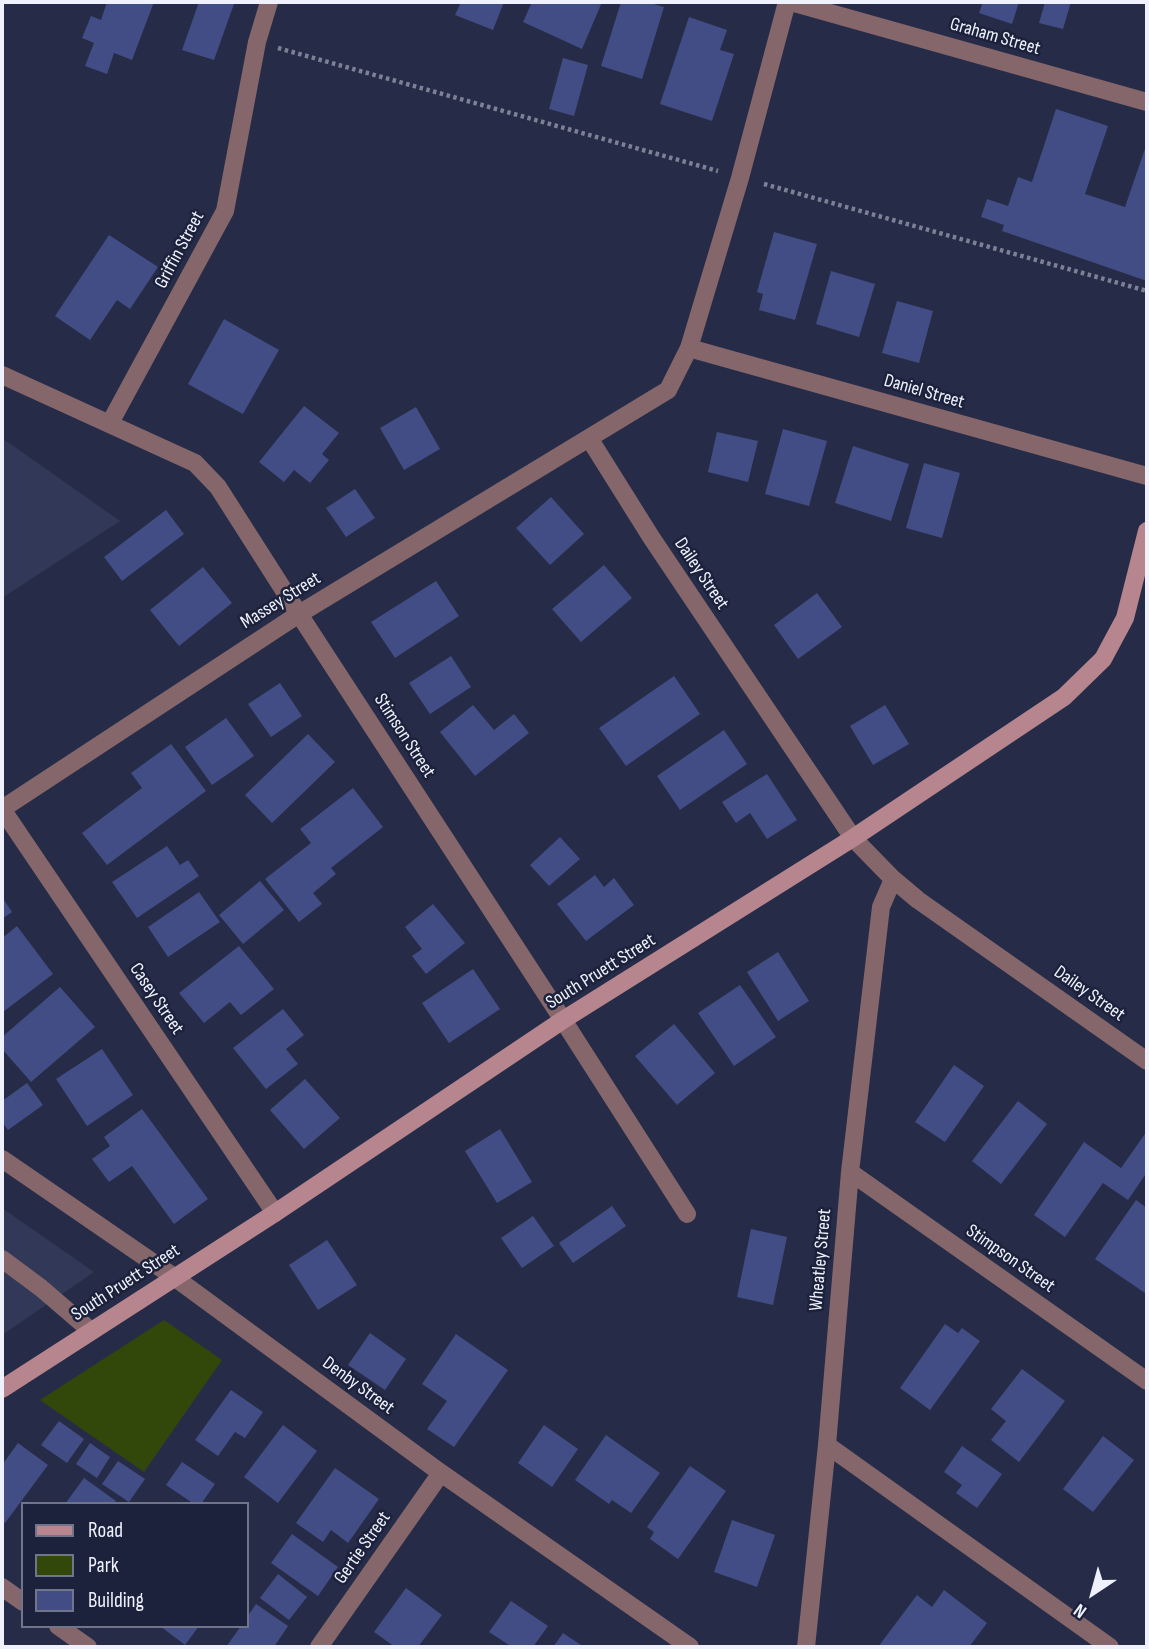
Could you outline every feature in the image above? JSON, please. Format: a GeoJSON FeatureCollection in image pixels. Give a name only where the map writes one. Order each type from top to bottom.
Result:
{"type":"FeatureCollection","features":[{"type":"Feature","properties":{"kind":"street","name":"Griffin Street"},"geometry":{"type":"LineString","coordinates":[[110,424],[225,211],[257,42],[269,2]]}},
{"type":"Feature","properties":{"kind":"street","name":"Graham Street"},"geometry":{"type":"LineString","coordinates":[[789,2],[1147,102]]}},
{"type":"Feature","properties":{"kind":"street"},"geometry":{"type":"LineString","coordinates":[[589,438],[668,390],[690,348],[789,2]]}},
{"type":"Feature","properties":{"kind":"street","name":"Daniel Street"},"geometry":{"type":"LineString","coordinates":[[690,348],[1147,476]]}},
{"type":"Feature","properties":{"kind":"street","name":"Stimson Street"},"geometry":{"type":"LineString","coordinates":[[2,375],[195,463],[218,487],[687,1214]]}},
{"type":"Feature","properties":{"kind":"street","name":"Massey Street"},"geometry":{"type":"LineString","coordinates":[[2,809],[299,614],[589,438]]}},
{"type":"Feature","properties":{"kind":"street","name":"Dailey Street"},"geometry":{"type":"LineString","coordinates":[[589,438],[651,537],[853,838],[918,900],[1147,1061]]}},
{"type":"Feature","properties":{"kind":"street","name":"South Pruett Street"},"geometry":{"type":"LineString","coordinates":[[2,1389],[275,1213],[564,1020],[853,838],[1064,697],[1103,659],[1125,618],[1147,531]]}},
{"type":"Feature","properties":{"kind":"street","name":"Casey Street"},"geometry":{"type":"LineString","coordinates":[[2,809],[275,1213]]}},
{"type":"Feature","properties":{"kind":"street","name":"Wheatley Street"},"geometry":{"type":"LineString","coordinates":[[806,1647],[827,1445],[850,1172],[881,907],[893,879]]}},
{"type":"Feature","properties":{"kind":"street","name":"Denby Street"},"geometry":{"type":"LineString","coordinates":[[2,1159],[174,1277],[441,1473],[690,1647]]}},
{"type":"Feature","properties":{"kind":"street","name":"Stimpson Street"},"geometry":{"type":"LineString","coordinates":[[850,1172],[1147,1381]]}},
{"type":"Feature","properties":{"kind":"street"},"geometry":{"type":"LineString","coordinates":[[2,1259],[91,1331]]}},
{"type":"Feature","properties":{"kind":"street"},"geometry":{"type":"LineString","coordinates":[[827,1445],[1110,1647]]}},
{"type":"Feature","properties":{"kind":"street","name":"Gertie Street"},"geometry":{"type":"LineString","coordinates":[[320,1647],[441,1473]]}},
{"type":"Feature","properties":{"kind":"street"},"geometry":{"type":"LineString","coordinates":[[2,1587],[21,1601]]}},
{"type":"Feature","properties":{"kind":"street"},"geometry":{"type":"LineString","coordinates":[[61,1628],[88,1647]]}},
{"type":"Feature","properties":{"kind":"path"},"geometry":{"type":"LineString","coordinates":[[257,42],[1147,291]]}},
{"type":"Feature","properties":{"kind":"shaded area"},"geometry":{"type":"Polygon","coordinates":[[[2,438],[120,521],[2,598],[2,438]]]}},
{"type":"Feature","properties":{"kind":"shaded area"},"geometry":{"type":"Polygon","coordinates":[[[2,1208],[94,1272],[2,1335],[2,1208]]]}},
{"type":"Feature","properties":{"kind":"green space"},"geometry":{"type":"Polygon","coordinates":[[[164,1320],[222,1360],[144,1472],[40,1400],[164,1320]]]}},
{"type":"Feature","properties":{"kind":"building"},"geometry":{"type":"Polygon","coordinates":[[[107,2],[154,2],[132,60],[114,53],[107,74],[85,66],[94,43],[82,38],[91,16],[101,20],[107,2]]]}},
{"type":"Feature","properties":{"kind":"building"},"geometry":{"type":"Polygon","coordinates":[[[199,2],[234,4],[214,60],[182,50],[199,2]]]}},
{"type":"Feature","properties":{"kind":"building"},"geometry":{"type":"Polygon","coordinates":[[[461,2],[504,2],[493,30],[455,15],[461,2]]]}},
{"type":"Feature","properties":{"kind":"building"},"geometry":{"type":"Polygon","coordinates":[[[532,2],[602,2],[582,49],[523,22],[532,2]]]}},
{"type":"Feature","properties":{"kind":"building"},"geometry":{"type":"Polygon","coordinates":[[[621,2],[647,2],[664,7],[642,79],[601,66],[621,2]]]}},
{"type":"Feature","properties":{"kind":"building"},"geometry":{"type":"Polygon","coordinates":[[[983,2],[1019,2],[1012,24],[979,13],[983,2]]]}},
{"type":"Feature","properties":{"kind":"building"},"geometry":{"type":"Polygon","coordinates":[[[1045,2],[1071,2],[1063,29],[1039,23],[1045,2]]]}},
{"type":"Feature","properties":{"kind":"building"},"geometry":{"type":"Polygon","coordinates":[[[689,17],[727,30],[720,50],[734,54],[712,121],[660,104],[689,17]]]}},
{"type":"Feature","properties":{"kind":"building"},"geometry":{"type":"Polygon","coordinates":[[[563,58],[588,65],[574,116],[549,109],[563,58]]]}},
{"type":"Feature","properties":{"kind":"building"},"geometry":{"type":"Polygon","coordinates":[[[1056,109],[1108,126],[1085,194],[1125,207],[1147,143],[1147,281],[1002,231],[1004,225],[981,217],[987,199],[1008,206],[1018,177],[1032,182],[1056,109]]]}},
{"type":"Feature","properties":{"kind":"building"},"geometry":{"type":"Polygon","coordinates":[[[774,232],[817,244],[795,320],[759,310],[763,294],[757,292],[774,232]]]}},
{"type":"Feature","properties":{"kind":"building"},"geometry":{"type":"Polygon","coordinates":[[[109,235],[158,267],[130,309],[117,300],[90,340],[55,316],[109,235]]]}},
{"type":"Feature","properties":{"kind":"building"},"geometry":{"type":"Polygon","coordinates":[[[831,271],[875,284],[859,337],[816,324],[831,271]]]}},
{"type":"Feature","properties":{"kind":"building"},"geometry":{"type":"Polygon","coordinates":[[[897,301],[933,311],[919,363],[882,353],[897,301]]]}},
{"type":"Feature","properties":{"kind":"building"},"geometry":{"type":"Polygon","coordinates":[[[224,319],[279,350],[243,414],[188,384],[224,319]]]}},
{"type":"Feature","properties":{"kind":"building"},"geometry":{"type":"Polygon","coordinates":[[[304,406],[339,433],[322,454],[329,460],[310,483],[294,470],[284,482],[259,462],[304,406]]]}},
{"type":"Feature","properties":{"kind":"building"},"geometry":{"type":"Polygon","coordinates":[[[416,407],[440,449],[404,470],[380,428],[416,407]]]}},
{"type":"Feature","properties":{"kind":"building"},"geometry":{"type":"Polygon","coordinates":[[[783,429],[827,441],[809,506],[765,494],[783,429]]]}},
{"type":"Feature","properties":{"kind":"building"},"geometry":{"type":"Polygon","coordinates":[[[717,432],[758,441],[748,482],[708,472],[717,432]]]}},
{"type":"Feature","properties":{"kind":"building"},"geometry":{"type":"Polygon","coordinates":[[[853,446],[909,464],[891,521],[835,503],[853,446]]]}},
{"type":"Feature","properties":{"kind":"building"},"geometry":{"type":"Polygon","coordinates":[[[924,463],[960,473],[942,538],[906,528],[924,463]]]}},
{"type":"Feature","properties":{"kind":"building"},"geometry":{"type":"Polygon","coordinates":[[[355,489],[375,518],[346,537],[326,508],[355,489]]]}},
{"type":"Feature","properties":{"kind":"building"},"geometry":{"type":"Polygon","coordinates":[[[551,497],[584,534],[550,565],[516,528],[551,497]]]}},
{"type":"Feature","properties":{"kind":"building"},"geometry":{"type":"Polygon","coordinates":[[[166,510],[184,534],[122,581],[104,557],[166,510]]]}},
{"type":"Feature","properties":{"kind":"building"},"geometry":{"type":"Polygon","coordinates":[[[604,565],[632,598],[581,642],[552,609],[604,565]]]}},
{"type":"Feature","properties":{"kind":"building"},"geometry":{"type":"Polygon","coordinates":[[[203,567],[232,603],[179,646],[150,610],[203,567]]]}},
{"type":"Feature","properties":{"kind":"building"},"geometry":{"type":"Polygon","coordinates":[[[436,581],[459,616],[395,658],[371,622],[436,581]]]}},
{"type":"Feature","properties":{"kind":"building"},"geometry":{"type":"Polygon","coordinates":[[[817,593],[842,627],[798,659],[774,625],[817,593]]]}},
{"type":"Feature","properties":{"kind":"building"},"geometry":{"type":"Polygon","coordinates":[[[451,656],[471,687],[430,714],[409,683],[451,656]]]}},
{"type":"Feature","properties":{"kind":"building"},"geometry":{"type":"Polygon","coordinates":[[[674,676],[700,714],[626,766],[599,728],[674,676]]]}},
{"type":"Feature","properties":{"kind":"building"},"geometry":{"type":"Polygon","coordinates":[[[280,683],[302,716],[271,737],[248,704],[280,683]]]}},
{"type":"Feature","properties":{"kind":"building"},"geometry":{"type":"Polygon","coordinates":[[[473,705],[494,730],[514,714],[529,733],[475,776],[440,732],[473,705]]]}},
{"type":"Feature","properties":{"kind":"building"},"geometry":{"type":"Polygon","coordinates":[[[885,705],[909,744],[873,765],[850,726],[885,705]]]}},
{"type":"Feature","properties":{"kind":"building"},"geometry":{"type":"Polygon","coordinates":[[[226,718],[254,756],[212,785],[185,747],[226,718]]]}},
{"type":"Feature","properties":{"kind":"building"},"geometry":{"type":"Polygon","coordinates":[[[724,730],[747,764],[680,810],[657,776],[724,730]]]}},
{"type":"Feature","properties":{"kind":"building"},"geometry":{"type":"Polygon","coordinates":[[[308,734],[335,762],[272,823],[245,795],[308,734]]]}},
{"type":"Feature","properties":{"kind":"building"},"geometry":{"type":"Polygon","coordinates":[[[171,744],[206,791],[107,865],[82,833],[142,788],[131,773],[171,744]]]}},
{"type":"Feature","properties":{"kind":"building"},"geometry":{"type":"Polygon","coordinates":[[[767,774],[797,820],[767,839],[750,813],[736,823],[722,802],[767,774]]]}},
{"type":"Feature","properties":{"kind":"building"},"geometry":{"type":"Polygon","coordinates":[[[353,788],[383,827],[331,868],[336,874],[313,893],[322,904],[299,922],[265,879],[311,843],[300,829],[353,788]]]}},
{"type":"Feature","properties":{"kind":"building"},"geometry":{"type":"Polygon","coordinates":[[[560,837],[580,859],[549,886],[530,865],[560,837]]]}},
{"type":"Feature","properties":{"kind":"building"},"geometry":{"type":"Polygon","coordinates":[[[167,846],[180,865],[188,860],[199,876],[137,918],[112,882],[167,846]]]}},
{"type":"Feature","properties":{"kind":"building"},"geometry":{"type":"Polygon","coordinates":[[[595,875],[604,887],[614,878],[634,905],[586,941],[557,904],[595,875]]]}},
{"type":"Feature","properties":{"kind":"building"},"geometry":{"type":"Polygon","coordinates":[[[260,881],[284,910],[243,944],[219,915],[260,881]]]}},
{"type":"Feature","properties":{"kind":"building"},"geometry":{"type":"Polygon","coordinates":[[[199,892],[220,922],[168,957],[148,927],[199,892]]]}},
{"type":"Feature","properties":{"kind":"building"},"geometry":{"type":"Polygon","coordinates":[[[2,897],[12,912],[2,919],[2,897]]]}},
{"type":"Feature","properties":{"kind":"building"},"geometry":{"type":"Polygon","coordinates":[[[433,904],[465,943],[426,974],[412,956],[422,949],[405,927],[433,904]]]}},
{"type":"Feature","properties":{"kind":"building"},"geometry":{"type":"Polygon","coordinates":[[[17,926],[53,974],[3,1012],[2,938],[17,926]]]}},
{"type":"Feature","properties":{"kind":"building"},"geometry":{"type":"Polygon","coordinates":[[[239,946],[274,989],[241,1015],[230,1002],[204,1023],[179,993],[239,946]]]}},
{"type":"Feature","properties":{"kind":"building"},"geometry":{"type":"Polygon","coordinates":[[[778,952],[809,1001],[778,1021],[747,972],[778,952]]]}},
{"type":"Feature","properties":{"kind":"building"},"geometry":{"type":"Polygon","coordinates":[[[473,969],[500,1009],[449,1043],[422,1003],[473,969]]]}},
{"type":"Feature","properties":{"kind":"building"},"geometry":{"type":"Polygon","coordinates":[[[740,985],[776,1037],[734,1066],[698,1013],[740,985]]]}},
{"type":"Feature","properties":{"kind":"building"},"geometry":{"type":"Polygon","coordinates":[[[60,987],[95,1027],[31,1082],[2,1049],[2,1037],[60,987]]]}},
{"type":"Feature","properties":{"kind":"building"},"geometry":{"type":"Polygon","coordinates":[[[283,1009],[304,1035],[286,1049],[298,1064],[266,1089],[233,1048],[283,1009]]]}},
{"type":"Feature","properties":{"kind":"building"},"geometry":{"type":"Polygon","coordinates":[[[674,1024],[715,1073],[677,1105],[635,1056],[674,1024]]]}},
{"type":"Feature","properties":{"kind":"building"},"geometry":{"type":"Polygon","coordinates":[[[102,1049],[133,1095],[87,1126],[56,1079],[102,1049]]]}},
{"type":"Feature","properties":{"kind":"building"},"geometry":{"type":"Polygon","coordinates":[[[954,1065],[984,1086],[945,1142],[915,1122],[954,1065]]]}},
{"type":"Feature","properties":{"kind":"building"},"geometry":{"type":"Polygon","coordinates":[[[305,1079],[340,1118],[304,1149],[270,1110],[305,1079]]]}},
{"type":"Feature","properties":{"kind":"building"},"geometry":{"type":"Polygon","coordinates":[[[27,1083],[43,1105],[8,1130],[2,1122],[2,1101],[27,1083]]]}},
{"type":"Feature","properties":{"kind":"building"},"geometry":{"type":"Polygon","coordinates":[[[1018,1101],[1047,1124],[1001,1184],[972,1161],[1018,1101]]]}},
{"type":"Feature","properties":{"kind":"building"},"geometry":{"type":"Polygon","coordinates":[[[142,1109],[208,1199],[174,1224],[132,1166],[109,1182],[92,1159],[110,1146],[104,1137],[142,1109]]]}},
{"type":"Feature","properties":{"kind":"building"},"geometry":{"type":"Polygon","coordinates":[[[500,1129],[532,1182],[497,1203],[465,1151],[500,1129]]]}},
{"type":"Feature","properties":{"kind":"building"},"geometry":{"type":"Polygon","coordinates":[[[1147,1131],[1147,1176],[1145,1175],[1128,1200],[1103,1183],[1065,1237],[1034,1215],[1084,1142],[1121,1168],[1147,1131]]]}},
{"type":"Feature","properties":{"kind":"building"},"geometry":{"type":"Polygon","coordinates":[[[1136,1200],[1147,1208],[1145,1293],[1095,1259],[1136,1200]]]}},
{"type":"Feature","properties":{"kind":"building"},"geometry":{"type":"Polygon","coordinates":[[[612,1206],[626,1226],[573,1263],[559,1243],[612,1206]]]}},
{"type":"Feature","properties":{"kind":"building"},"geometry":{"type":"Polygon","coordinates":[[[533,1216],[554,1246],[522,1268],[501,1238],[533,1216]]]}},
{"type":"Feature","properties":{"kind":"building"},"geometry":{"type":"Polygon","coordinates":[[[751,1229],[787,1237],[773,1305],[737,1297],[751,1229]]]}},
{"type":"Feature","properties":{"kind":"building"},"geometry":{"type":"Polygon","coordinates":[[[327,1240],[357,1285],[318,1310],[289,1265],[327,1240]]]}},
{"type":"Feature","properties":{"kind":"building"},"geometry":{"type":"Polygon","coordinates":[[[945,1324],[958,1333],[962,1328],[980,1341],[930,1410],[900,1388],[945,1324]]]}},
{"type":"Feature","properties":{"kind":"building"},"geometry":{"type":"Polygon","coordinates":[[[370,1333],[406,1359],[385,1390],[348,1365],[370,1333]]]}},
{"type":"Feature","properties":{"kind":"building"},"geometry":{"type":"Polygon","coordinates":[[[456,1334],[508,1370],[454,1447],[427,1429],[447,1401],[422,1384],[456,1334]]]}},
{"type":"Feature","properties":{"kind":"building"},"geometry":{"type":"Polygon","coordinates":[[[1022,1369],[1065,1401],[1019,1462],[991,1440],[1006,1421],[991,1409],[1022,1369]]]}},
{"type":"Feature","properties":{"kind":"building"},"geometry":{"type":"Polygon","coordinates":[[[231,1390],[263,1412],[245,1438],[235,1432],[218,1456],[195,1440],[231,1390]]]}},
{"type":"Feature","properties":{"kind":"building"},"geometry":{"type":"Polygon","coordinates":[[[59,1421],[84,1439],[67,1463],[41,1445],[59,1421]]]}},
{"type":"Feature","properties":{"kind":"building"},"geometry":{"type":"Polygon","coordinates":[[[283,1425],[317,1451],[278,1503],[244,1477],[283,1425]]]}},
{"type":"Feature","properties":{"kind":"building"},"geometry":{"type":"Polygon","coordinates":[[[544,1425],[578,1449],[552,1487],[518,1463],[544,1425]]]}},
{"type":"Feature","properties":{"kind":"building"},"geometry":{"type":"Polygon","coordinates":[[[606,1435],[660,1473],[631,1513],[612,1500],[609,1504],[575,1480],[606,1435]]]}},
{"type":"Feature","properties":{"kind":"building"},"geometry":{"type":"Polygon","coordinates":[[[1103,1436],[1134,1460],[1093,1512],[1063,1489],[1103,1436]]]}},
{"type":"Feature","properties":{"kind":"building"},"geometry":{"type":"Polygon","coordinates":[[[18,1443],[48,1465],[5,1523],[2,1520],[2,1465],[18,1443]]]}},
{"type":"Feature","properties":{"kind":"building"},"geometry":{"type":"Polygon","coordinates":[[[90,1443],[110,1457],[97,1478],[76,1464],[90,1443]]]}},
{"type":"Feature","properties":{"kind":"building"},"geometry":{"type":"Polygon","coordinates":[[[962,1446],[1002,1474],[977,1508],[956,1493],[962,1485],[944,1472],[962,1446]]]}},
{"type":"Feature","properties":{"kind":"building"},"geometry":{"type":"Polygon","coordinates":[[[118,1461],[145,1479],[129,1502],[102,1484],[118,1461]]]}},
{"type":"Feature","properties":{"kind":"building"},"geometry":{"type":"Polygon","coordinates":[[[182,1462],[215,1484],[202,1502],[191,1502],[166,1485],[182,1462]]]}},
{"type":"Feature","properties":{"kind":"building"},"geometry":{"type":"Polygon","coordinates":[[[690,1466],[726,1491],[678,1559],[650,1539],[654,1532],[647,1527],[690,1466]]]}},
{"type":"Feature","properties":{"kind":"building"},"geometry":{"type":"Polygon","coordinates":[[[335,1468],[379,1499],[348,1543],[331,1530],[323,1542],[296,1523],[335,1468]]]}},
{"type":"Feature","properties":{"kind":"building"},"geometry":{"type":"Polygon","coordinates":[[[84,1478],[116,1501],[115,1502],[66,1502],[84,1478]]]}},
{"type":"Feature","properties":{"kind":"building"},"geometry":{"type":"Polygon","coordinates":[[[732,1520],[775,1535],[757,1587],[714,1572],[732,1520]]]}},
{"type":"Feature","properties":{"kind":"building"},"geometry":{"type":"Polygon","coordinates":[[[292,1534],[338,1567],[318,1596],[271,1563],[292,1534]]]}},
{"type":"Feature","properties":{"kind":"building"},"geometry":{"type":"Polygon","coordinates":[[[278,1574],[307,1597],[289,1620],[260,1598],[278,1574]]]}},
{"type":"Feature","properties":{"kind":"building"},"geometry":{"type":"Polygon","coordinates":[[[406,1588],[442,1615],[418,1647],[395,1647],[374,1632],[406,1588]]]}},
{"type":"Feature","properties":{"kind":"building"},"geometry":{"type":"Polygon","coordinates":[[[944,1590],[987,1623],[969,1647],[878,1647],[917,1595],[932,1607],[944,1590]]]}},
{"type":"Feature","properties":{"kind":"building"},"geometry":{"type":"Polygon","coordinates":[[[511,1601],[548,1626],[533,1647],[512,1647],[489,1632],[511,1601]]]}},
{"type":"Feature","properties":{"kind":"building"},"geometry":{"type":"Polygon","coordinates":[[[256,1604],[288,1626],[274,1647],[226,1647],[240,1628],[248,1628],[248,1616],[256,1604]]]}},
{"type":"Feature","properties":{"kind":"building"},"geometry":{"type":"Polygon","coordinates":[[[163,1628],[198,1628],[185,1645],[163,1628]]]}},
{"type":"Feature","properties":{"kind":"building"},"geometry":{"type":"Polygon","coordinates":[[[563,1633],[584,1647],[553,1647],[563,1633]]]}}]}
